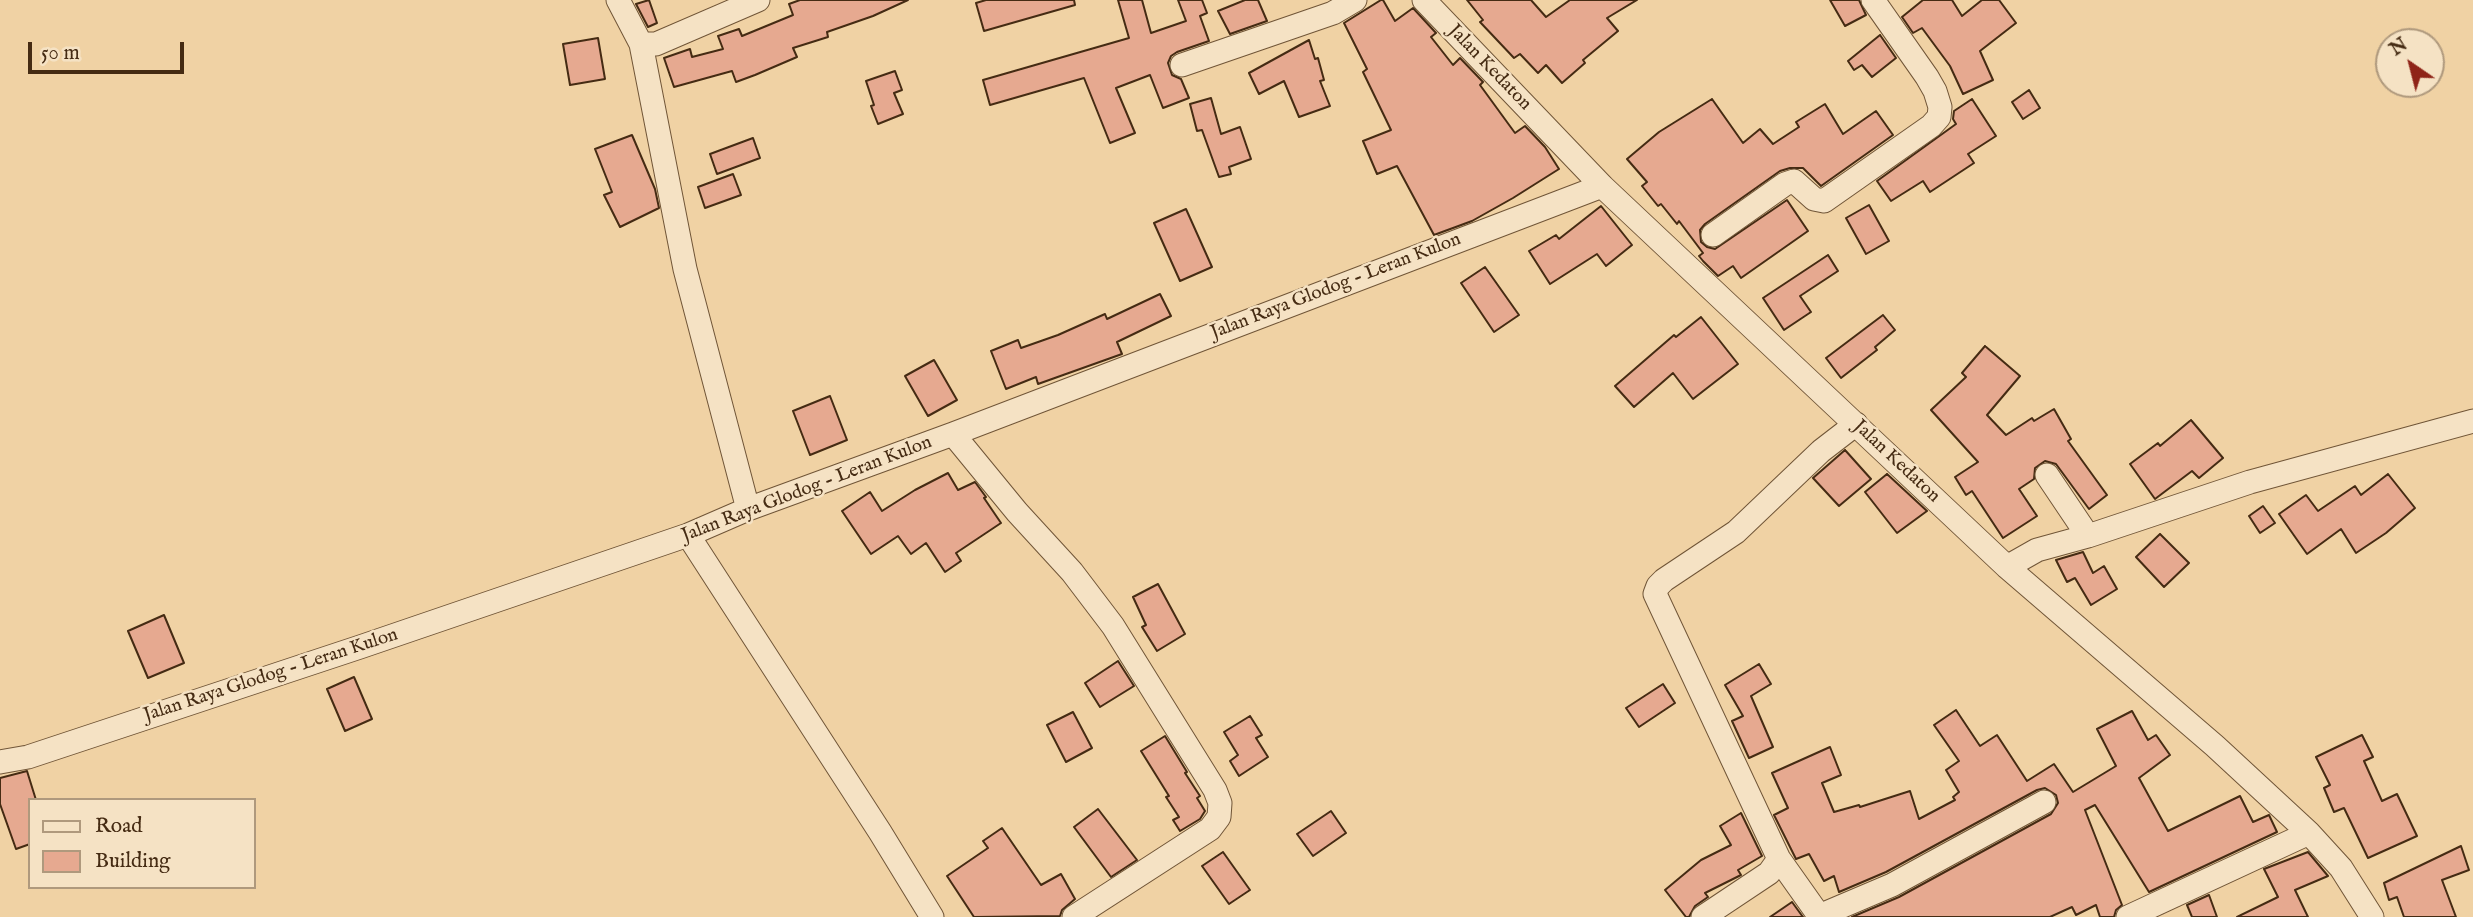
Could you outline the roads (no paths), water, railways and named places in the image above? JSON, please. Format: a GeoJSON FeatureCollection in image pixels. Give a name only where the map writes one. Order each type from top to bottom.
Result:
{"type":"FeatureCollection","features":[{"type":"Feature","properties":{"kind":"street"},"geometry":{"type":"LineString","coordinates":[[618,0],[641,44],[685,270],[748,509]]}},
{"type":"Feature","properties":{"kind":"street"},"geometry":{"type":"LineString","coordinates":[[641,44],[670,40],[758,0]]}},
{"type":"Feature","properties":{"kind":"street"},"geometry":{"type":"LineString","coordinates":[[1182,65],[1333,13],[1355,0]]}},
{"type":"Feature","properties":{"kind":"street","name":"Jalan Kedaton"},"geometry":{"type":"LineString","coordinates":[[1424,0],[1602,186],[2007,566],[2215,746],[2309,833],[2341,868],[2372,917]]}},
{"type":"Feature","properties":{"kind":"street"},"geometry":{"type":"LineString","coordinates":[[1713,235],[1785,184],[1794,181],[1814,199],[1824,201],[1940,117],[1940,107],[1927,77],[1873,0]]}},
{"type":"Feature","properties":{"kind":"street","name":"Jalan Raya Glodog - Leran Kulon"},"geometry":{"type":"LineString","coordinates":[[0,762],[28,757],[108,731],[688,536],[748,509],[953,434],[1602,186]]}},
{"type":"Feature","properties":{"kind":"street"},"geometry":{"type":"LineString","coordinates":[[2007,566],[2037,550],[2088,536],[2250,482],[2473,421]]}},
{"type":"Feature","properties":{"kind":"street"},"geometry":{"type":"LineString","coordinates":[[1856,424],[1821,451],[1736,532],[1664,580],[1655,594],[1779,859],[1820,916],[1892,885],[2044,802]]}},
{"type":"Feature","properties":{"kind":"street"},"geometry":{"type":"LineString","coordinates":[[953,434],[1017,512],[1072,572],[1113,626],[1215,790],[1220,803],[1219,817],[1210,829],[1074,917]]}},
{"type":"Feature","properties":{"kind":"street"},"geometry":{"type":"LineString","coordinates":[[2047,475],[2088,536]]}},
{"type":"Feature","properties":{"kind":"street"},"geometry":{"type":"LineString","coordinates":[[688,536],[932,917]]}},
{"type":"Feature","properties":{"kind":"street"},"geometry":{"type":"LineString","coordinates":[[2128,917],[2309,833]]}},
{"type":"Feature","properties":{"kind":"street"},"geometry":{"type":"LineString","coordinates":[[1703,917],[1769,873],[1779,859]]}}]}
